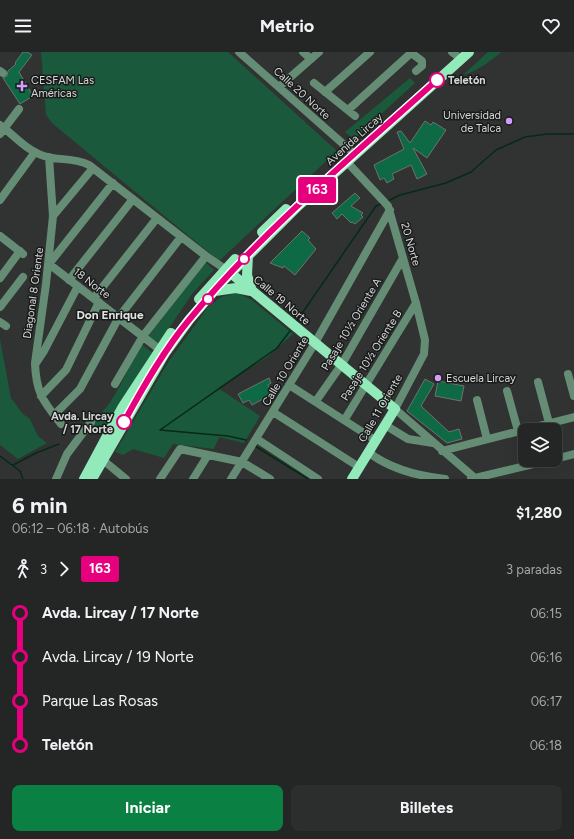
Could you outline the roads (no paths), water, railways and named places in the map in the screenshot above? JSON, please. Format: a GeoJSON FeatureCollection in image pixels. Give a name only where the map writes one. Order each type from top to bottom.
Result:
{"type":"FeatureCollection","features":[{"type":"Feature","properties":{"kind":"main road","name":"Avenida Lircay"},"geometry":{"type":"LineString","coordinates":[[84,479],[100,457],[165,353],[189,320],[215,291],[228,271],[248,256],[347,162],[469,52]]}},
{"type":"Feature","properties":{"kind":"main road","name":"Avenida Lircay"},"geometry":{"type":"LineString","coordinates":[[92,479],[122,408],[159,349],[186,314],[228,271],[273,221],[456,53]]}},
{"type":"Feature","properties":{"kind":"main road"},"geometry":{"type":"LineString","coordinates":[[215,291],[236,288],[252,291],[247,275],[248,256]]}},
{"type":"Feature","properties":{"kind":"main road","name":"Calle 19 Norte"},"geometry":{"type":"LineString","coordinates":[[228,271],[342,364],[365,386],[395,410]]}},
{"type":"Feature","properties":{"kind":"main road","name":"Calle 11 Oriente"},"geometry":{"type":"LineString","coordinates":[[356,475],[375,440],[395,410]]}},
{"type":"Feature","properties":{"kind":"street","name":"Calle 20 Norte"},"geometry":{"type":"LineString","coordinates":[[239,52],[350,150]]}},
{"type":"Feature","properties":{"kind":"street"},"geometry":{"type":"LineString","coordinates":[[303,52],[311,59]]}},
{"type":"Feature","properties":{"kind":"street"},"geometry":{"type":"LineString","coordinates":[[279,87],[319,52]]}},
{"type":"Feature","properties":{"kind":"street"},"geometry":{"type":"LineString","coordinates":[[325,92],[370,52]]}},
{"type":"Feature","properties":{"kind":"street"},"geometry":{"type":"LineString","coordinates":[[314,83],[351,113],[411,53],[423,63],[416,71]]}},
{"type":"Feature","properties":{"kind":"street"},"geometry":{"type":"LineString","coordinates":[[1,129],[19,109]]}},
{"type":"Feature","properties":{"kind":"street","name":"Calle 19 Norte"},"geometry":{"type":"LineString","coordinates":[[1,129],[35,152],[49,157],[75,160],[93,168],[206,256],[228,271]]}},
{"type":"Feature","properties":{"kind":"street"},"geometry":{"type":"LineString","coordinates":[[0,200],[35,152]]}},
{"type":"Feature","properties":{"kind":"street","name":"Diagonal 8 Oriente"},"geometry":{"type":"LineString","coordinates":[[49,157],[53,216],[49,264],[35,363],[36,386],[41,396],[61,424]]}},
{"type":"Feature","properties":{"kind":"street","name":"20 Norte"},"geometry":{"type":"LineString","coordinates":[[347,162],[350,168],[383,199],[390,210],[416,302],[426,348]]}},
{"type":"Feature","properties":{"kind":"street"},"geometry":{"type":"LineString","coordinates":[[53,216],[93,168]]}},
{"type":"Feature","properties":{"kind":"street"},"geometry":{"type":"LineString","coordinates":[[49,264],[113,183]]}},
{"type":"Feature","properties":{"kind":"street"},"geometry":{"type":"LineString","coordinates":[[69,280],[133,199]]}},
{"type":"Feature","properties":{"kind":"street","name":"Calle 10 Oriente"},"geometry":{"type":"LineString","coordinates":[[232,479],[315,343],[390,210]]}},
{"type":"Feature","properties":{"kind":"street"},"geometry":{"type":"LineString","coordinates":[[41,396],[66,370],[96,300],[157,218]]}},
{"type":"Feature","properties":{"kind":"street"},"geometry":{"type":"LineString","coordinates":[[0,236],[22,252],[0,278]]}},
{"type":"Feature","properties":{"kind":"street"},"geometry":{"type":"LineString","coordinates":[[54,415],[82,386],[119,317],[181,236]]}},
{"type":"Feature","properties":{"kind":"street"},"geometry":{"type":"LineString","coordinates":[[115,384],[143,336],[206,256]]}},
{"type":"Feature","properties":{"kind":"street","name":"Pasaje 10½ Oriente A"},"geometry":{"type":"LineString","coordinates":[[316,401],[342,364],[403,258]]}},
{"type":"Feature","properties":{"kind":"street","name":"18 Norte"},"geometry":{"type":"LineString","coordinates":[[49,264],[159,349]]}},
{"type":"Feature","properties":{"kind":"street"},"geometry":{"type":"LineString","coordinates":[[0,307],[23,277]]}},
{"type":"Feature","properties":{"kind":"street"},"geometry":{"type":"LineString","coordinates":[[35,363],[44,351],[78,286]]}},
{"type":"Feature","properties":{"kind":"street","name":"Pasaje 10½ Oriente B"},"geometry":{"type":"LineString","coordinates":[[345,419],[416,302]]}},
{"type":"Feature","properties":{"kind":"street","name":"Calle 11 Oriente"},"geometry":{"type":"LineString","coordinates":[[395,410],[426,348]]}},
{"type":"Feature","properties":{"kind":"street"},"geometry":{"type":"LineString","coordinates":[[568,374],[574,396]]}},
{"type":"Feature","properties":{"kind":"street"},"geometry":{"type":"LineString","coordinates":[[538,382],[549,423],[574,416]]}},
{"type":"Feature","properties":{"kind":"street"},"geometry":{"type":"LineString","coordinates":[[289,385],[345,419],[375,440]]}},
{"type":"Feature","properties":{"kind":"street"},"geometry":{"type":"LineString","coordinates":[[442,451],[518,431],[507,391]]}},
{"type":"Feature","properties":{"kind":"street"},"geometry":{"type":"LineString","coordinates":[[477,400],[487,439]]}},
{"type":"Feature","properties":{"kind":"street","name":"Calle 19 Norte"},"geometry":{"type":"LineString","coordinates":[[395,410],[476,479]]}},
{"type":"Feature","properties":{"kind":"street"},"geometry":{"type":"LineString","coordinates":[[273,412],[356,475]]}},
{"type":"Feature","properties":{"kind":"street"},"geometry":{"type":"LineString","coordinates":[[56,479],[67,454],[91,422]]}},
{"type":"Feature","properties":{"kind":"street"},"geometry":{"type":"LineString","coordinates":[[385,425],[408,439],[433,443]]}},
{"type":"Feature","properties":{"kind":"street"},"geometry":{"type":"LineString","coordinates":[[257,439],[318,479]]}},
{"type":"Feature","properties":{"kind":"street"},"geometry":{"type":"LineString","coordinates":[[160,479],[180,449],[242,462],[270,479]]}},
{"type":"Feature","properties":{"kind":"street"},"geometry":{"type":"LineString","coordinates":[[368,452],[381,461],[404,471],[444,479]]}},
{"type":"Feature","properties":{"kind":"street"},"geometry":{"type":"LineString","coordinates":[[562,457],[574,454]]}},
{"type":"Feature","properties":{"kind":"street"},"geometry":{"type":"LineString","coordinates":[[193,479],[208,455]]}},
{"type":"Feature","properties":{"kind":"street"},"geometry":{"type":"LineString","coordinates":[[100,457],[126,479]]}},
{"type":"Feature","properties":{"kind":"street"},"geometry":{"type":"LineString","coordinates":[[470,479],[476,479],[523,467]]}},
{"type":"Feature","properties":{"kind":"waterway"},"geometry":{"type":"LineString","coordinates":[[388,201],[400,195],[446,183],[471,172],[496,150],[525,137],[547,134],[574,134]]}},
{"type":"Feature","properties":{"kind":"waterway"},"geometry":{"type":"LineString","coordinates":[[296,322],[376,206],[381,204]]}},
{"type":"Feature","properties":{"kind":"waterway"},"geometry":{"type":"LineString","coordinates":[[160,430],[277,348],[290,331]]}},
{"type":"Feature","properties":{"kind":"waterway"},"geometry":{"type":"LineString","coordinates":[[160,430],[228,436],[246,440]]}},
{"type":"Feature","properties":{"kind":"waterway"},"geometry":{"type":"LineString","coordinates":[[13,465],[36,453],[59,444]]}},
{"type":"Feature","properties":{"kind":"waterway"},"geometry":{"type":"LineString","coordinates":[[255,446],[308,479]]}},
{"type":"Feature","properties":{"kind":"waterway"},"geometry":{"type":"LineString","coordinates":[[0,456],[20,471],[23,479]]}},
{"type":"Feature","properties":{"kind":"place","name":"Teletón"},"geometry":{"type":"Point","coordinates":[437,80]}},
{"type":"Feature","properties":{"kind":"place","name":"CESFAM Las Américas"},"geometry":{"type":"Point","coordinates":[22,86]}},
{"type":"Feature","properties":{"kind":"place","name":"Universidad de Talca"},"geometry":{"type":"Point","coordinates":[509,121]}},
{"type":"Feature","properties":{"kind":"place","name":"Escuela Lircay"},"geometry":{"type":"Point","coordinates":[438,378]}},
{"type":"Feature","properties":{"kind":"place","name":"Avda. Lircay / 17 Norte"},"geometry":{"type":"Point","coordinates":[124,422]}},
{"type":"Feature","properties":{"kind":"district","name":"Don Enrique"},"geometry":{"type":"Point","coordinates":[110,315]}}]}
